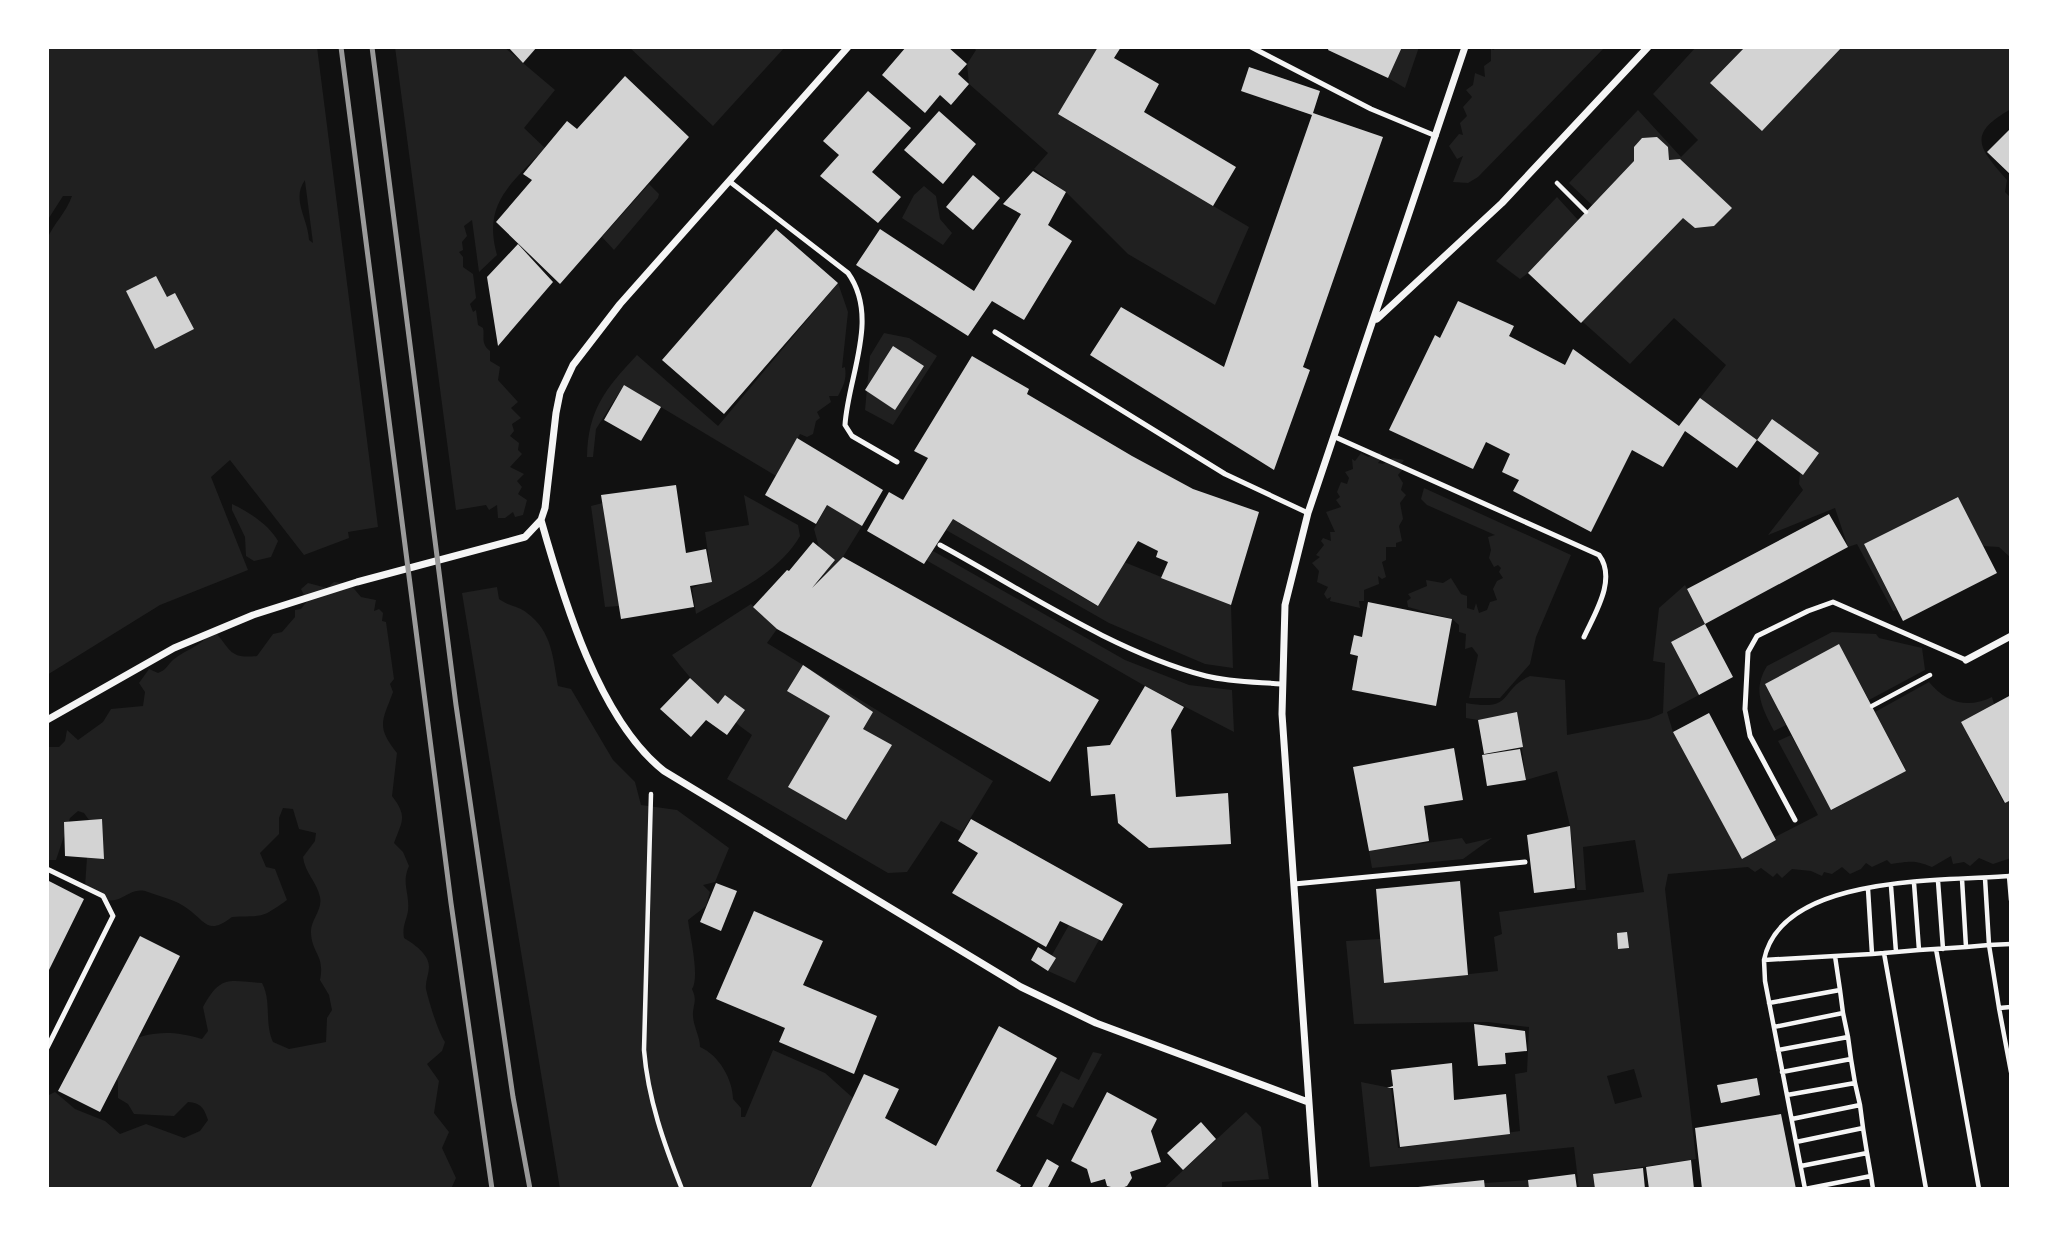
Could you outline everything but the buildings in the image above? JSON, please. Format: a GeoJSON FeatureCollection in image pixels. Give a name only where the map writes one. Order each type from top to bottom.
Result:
{"type":"FeatureCollection","features":[{"type":"Feature","properties":{"kind":"street"},"geometry":{"type":"LineString","coordinates":[[848,47],[612,313],[573,365],[558,403],[541,520],[556,571],[600,682],[626,729],[652,762],[705,797],[1021,987],[1096,1023],[1308,1102]]}},
{"type":"Feature","properties":{"kind":"street"},"geometry":{"type":"LineString","coordinates":[[1315,1189],[1281,684],[1288,592],[1308,513],[1376,319],[1465,47]]}},
{"type":"Feature","properties":{"kind":"street"},"geometry":{"type":"LineString","coordinates":[[1376,319],[1502,203],[1648,47]]}},
{"type":"Feature","properties":{"kind":"street"},"geometry":{"type":"LineString","coordinates":[[47,719],[208,632],[294,600],[515,541],[525,537],[541,520]]}},
{"type":"Feature","properties":{"kind":"street"},"geometry":{"type":"LineString","coordinates":[[1966,660],[2011,636]]}},
{"type":"Feature","properties":{"kind":"lane"},"geometry":{"type":"LineString","coordinates":[[1251,47],[1371,108],[1436,136]]}},
{"type":"Feature","properties":{"kind":"lane"},"geometry":{"type":"LineString","coordinates":[[729,181],[848,273],[855,282],[861,298],[862,324],[845,425],[852,436],[897,462]]}},
{"type":"Feature","properties":{"kind":"lane"},"geometry":{"type":"LineString","coordinates":[[995,332],[1225,474],[1308,513]]}},
{"type":"Feature","properties":{"kind":"lane"},"geometry":{"type":"LineString","coordinates":[[1335,437],[1599,555],[1605,563],[1607,575],[1584,636]]}},
{"type":"Feature","properties":{"kind":"lane"},"geometry":{"type":"LineString","coordinates":[[940,545],[1055,608],[1154,657],[1208,677],[1281,684]]}},
{"type":"Feature","properties":{"kind":"lane"},"geometry":{"type":"LineString","coordinates":[[1795,820],[1747,724],[1744,695],[1748,652],[1757,636],[1808,611],[1833,603],[1966,660]]}},
{"type":"Feature","properties":{"kind":"lane"},"geometry":{"type":"LineString","coordinates":[[1294,884],[1525,862]]}},
{"type":"Feature","properties":{"kind":"lane"},"geometry":{"type":"LineString","coordinates":[[47,869],[103,896],[113,916],[47,1048]]}},
{"type":"Feature","properties":{"kind":"path"},"geometry":{"type":"LineString","coordinates":[[1538,164],[1586,212]]}},
{"type":"Feature","properties":{"kind":"path"},"geometry":{"type":"LineString","coordinates":[[1872,706],[1966,660]]}},
{"type":"Feature","properties":{"kind":"path"},"geometry":{"type":"LineString","coordinates":[[652,762],[644,1050],[646,1079],[657,1124],[682,1189]]}},
{"type":"Feature","properties":{"kind":"path"},"geometry":{"type":"LineString","coordinates":[[1871,1176],[1805,1189],[1769,1003],[1764,960],[1772,939],[1795,915],[1828,897],[1868,889],[2010,876],[2011,900]]}},
{"type":"Feature","properties":{"kind":"path"},"geometry":{"type":"LineString","coordinates":[[1985,878],[1989,945],[2011,1072]]}},
{"type":"Feature","properties":{"kind":"path"},"geometry":{"type":"LineString","coordinates":[[1962,880],[1966,947]]}},
{"type":"Feature","properties":{"kind":"path"},"geometry":{"type":"LineString","coordinates":[[1938,881],[1943,949]]}},
{"type":"Feature","properties":{"kind":"path"},"geometry":{"type":"LineString","coordinates":[[1914,883],[1919,950]]}},
{"type":"Feature","properties":{"kind":"path"},"geometry":{"type":"LineString","coordinates":[[1891,886],[1896,952]]}},
{"type":"Feature","properties":{"kind":"path"},"geometry":{"type":"LineString","coordinates":[[1868,889],[1871,954]]}},
{"type":"Feature","properties":{"kind":"path"},"geometry":{"type":"LineString","coordinates":[[1764,960],[2011,944]]}},
{"type":"Feature","properties":{"kind":"path"},"geometry":{"type":"LineString","coordinates":[[1936,949],[1979,1189]]}},
{"type":"Feature","properties":{"kind":"path"},"geometry":{"type":"LineString","coordinates":[[1884,953],[1926,1189]]}},
{"type":"Feature","properties":{"kind":"path"},"geometry":{"type":"LineString","coordinates":[[1835,956],[1873,1189]]}},
{"type":"Feature","properties":{"kind":"path"},"geometry":{"type":"LineString","coordinates":[[1769,1003],[1840,990]]}},
{"type":"Feature","properties":{"kind":"path"},"geometry":{"type":"LineString","coordinates":[[1999,1008],[2011,1007]]}},
{"type":"Feature","properties":{"kind":"path"},"geometry":{"type":"LineString","coordinates":[[1774,1027],[1843,1013]]}},
{"type":"Feature","properties":{"kind":"path"},"geometry":{"type":"LineString","coordinates":[[1778,1050],[1847,1037]]}},
{"type":"Feature","properties":{"kind":"path"},"geometry":{"type":"LineString","coordinates":[[1782,1072],[1851,1059]]}},
{"type":"Feature","properties":{"kind":"path"},"geometry":{"type":"LineString","coordinates":[[1787,1095],[1856,1083]]}},
{"type":"Feature","properties":{"kind":"path"},"geometry":{"type":"LineString","coordinates":[[1792,1119],[1860,1105]]}},
{"type":"Feature","properties":{"kind":"path"},"geometry":{"type":"LineString","coordinates":[[1796,1142],[1863,1128]]}},
{"type":"Feature","properties":{"kind":"path"},"geometry":{"type":"LineString","coordinates":[[1801,1166],[1867,1153]]}},
{"type":"Feature","properties":{"kind":"shaded area"},"geometry":{"type":"Polygon","coordinates":[[[47,47],[317,47],[378,527],[348,532],[349,538],[304,555],[230,460],[211,477],[248,570],[160,605],[47,675],[47,239],[72,196],[63,196],[47,221],[47,47]],[[305,180],[301,187],[300,202],[309,240],[313,243],[305,180]]]}},
{"type":"Feature","properties":{"kind":"shaded area"},"geometry":{"type":"Polygon","coordinates":[[[395,47],[504,47],[555,90],[524,128],[545,148],[511,184],[497,208],[493,237],[497,255],[479,272],[472,220],[464,226],[467,236],[462,242],[463,250],[459,252],[463,257],[463,267],[473,274],[476,298],[470,304],[473,312],[476,310],[478,325],[483,328],[490,361],[500,367],[498,380],[518,402],[511,408],[521,418],[512,424],[514,431],[510,436],[519,443],[518,450],[522,454],[510,467],[524,474],[517,481],[522,487],[518,494],[527,500],[523,515],[515,517],[513,512],[505,518],[498,518],[497,505],[489,510],[486,505],[456,510],[395,47]]]}},
{"type":"Feature","properties":{"kind":"shaded area"},"geometry":{"type":"Polygon","coordinates":[[[629,47],[785,47],[713,126],[629,47]]]}},
{"type":"Feature","properties":{"kind":"shaded area"},"geometry":{"type":"Polygon","coordinates":[[[973,47],[1095,47],[1114,58],[1074,124],[1249,227],[1215,305],[1128,254],[1068,194],[1034,169],[1048,153],[969,84],[967,64],[976,50],[973,47]]]}},
{"type":"Feature","properties":{"kind":"shaded area"},"geometry":{"type":"Polygon","coordinates":[[[1402,47],[1419,47],[1405,88],[1388,78],[1402,47]]]}},
{"type":"Feature","properties":{"kind":"shaded area"},"geometry":{"type":"Polygon","coordinates":[[[1498,47],[1605,47],[1478,177],[1468,183],[1453,182],[1463,156],[1457,159],[1449,146],[1459,134],[1463,135],[1460,123],[1467,116],[1463,107],[1472,97],[1466,90],[1473,85],[1475,73],[1485,77],[1484,66],[1491,61],[1491,48],[1493,50],[1498,47]]]}},
{"type":"Feature","properties":{"kind":"shaded area"},"geometry":{"type":"Polygon","coordinates":[[[1696,47],[2011,47],[2011,109],[1988,126],[1982,142],[1989,159],[2007,180],[2005,192],[2011,198],[2011,558],[1999,547],[1983,546],[1957,497],[1864,544],[1897,610],[1893,611],[1857,544],[1848,547],[1835,508],[1768,535],[1803,490],[1799,484],[1801,462],[1815,451],[1772,419],[1757,440],[1700,398],[1726,365],[1674,318],[1630,364],[1528,273],[1520,279],[1496,261],[1557,197],[1579,221],[1593,206],[1569,183],[1638,110],[1681,157],[1698,140],[1653,94],[1696,47]]]}},
{"type":"Feature","properties":{"kind":"shaded area"},"geometry":{"type":"Polygon","coordinates":[[[649,184],[659,194],[658,198],[614,250],[602,237],[649,184]]]}},
{"type":"Feature","properties":{"kind":"shaded area"},"geometry":{"type":"Polygon","coordinates":[[[924,186],[936,196],[940,219],[952,233],[943,245],[902,218],[914,195],[924,186]]]}},
{"type":"Feature","properties":{"kind":"shaded area"},"geometry":{"type":"Polygon","coordinates":[[[838,283],[848,312],[842,368],[845,367],[844,383],[838,396],[829,396],[831,402],[817,412],[820,418],[816,421],[813,434],[807,437],[800,434],[776,476],[624,385],[596,429],[593,457],[587,457],[591,426],[600,401],[637,355],[718,426],[838,283]]]}},
{"type":"Feature","properties":{"kind":"shaded area"},"geometry":{"type":"Polygon","coordinates":[[[884,333],[909,338],[937,356],[893,425],[865,410],[870,356],[884,333]]]}},
{"type":"Feature","properties":{"kind":"shaded area"},"geometry":{"type":"Polygon","coordinates":[[[1381,452],[1382,458],[1378,463],[1383,464],[1393,458],[1404,460],[1400,466],[1404,468],[1398,475],[1403,483],[1401,490],[1406,495],[1400,503],[1403,519],[1399,526],[1402,541],[1396,543],[1396,547],[1386,547],[1386,560],[1382,562],[1386,577],[1382,579],[1378,576],[1379,584],[1364,590],[1364,601],[1359,601],[1360,608],[1330,601],[1331,597],[1327,599],[1324,594],[1328,587],[1317,582],[1319,571],[1312,563],[1320,557],[1316,555],[1324,545],[1321,541],[1323,538],[1331,541],[1330,532],[1335,532],[1326,512],[1341,507],[1336,500],[1340,497],[1337,492],[1341,482],[1347,484],[1349,478],[1345,472],[1353,469],[1352,459],[1355,461],[1361,453],[1368,457],[1381,452]]]}},
{"type":"Feature","properties":{"kind":"shaded area"},"geometry":{"type":"Polygon","coordinates":[[[1424,488],[1571,555],[1536,637],[1530,664],[1500,698],[1469,698],[1478,655],[1472,647],[1465,649],[1466,634],[1459,632],[1459,625],[1452,619],[1408,607],[1407,601],[1411,598],[1408,594],[1427,586],[1426,580],[1443,583],[1451,578],[1461,594],[1467,596],[1467,608],[1474,610],[1476,603],[1479,613],[1487,610],[1490,602],[1497,600],[1493,589],[1497,581],[1503,578],[1499,572],[1501,568],[1498,565],[1494,567],[1489,558],[1491,550],[1488,537],[1495,535],[1427,505],[1421,499],[1424,488]]]}},
{"type":"Feature","properties":{"kind":"shaded area"},"geometry":{"type":"Polygon","coordinates":[[[744,495],[798,525],[800,536],[780,561],[767,572],[696,614],[692,588],[712,580],[705,532],[749,525],[744,495]]]}},
{"type":"Feature","properties":{"kind":"shaded area"},"geometry":{"type":"Polygon","coordinates":[[[603,503],[619,606],[605,607],[591,506],[603,503]]]}},
{"type":"Feature","properties":{"kind":"shaded area"},"geometry":{"type":"Polygon","coordinates":[[[232,504],[258,520],[274,535],[278,541],[271,557],[254,561],[246,556],[245,537],[232,510],[232,504]]]}},
{"type":"Feature","properties":{"kind":"shaded area"},"geometry":{"type":"Polygon","coordinates":[[[827,505],[862,526],[841,560],[819,579],[819,547],[814,529],[827,505]]]}},
{"type":"Feature","properties":{"kind":"shaded area"},"geometry":{"type":"Polygon","coordinates":[[[953,519],[1097,606],[1124,562],[1231,605],[1233,668],[1205,664],[1109,623],[946,530],[953,519]]]}},
{"type":"Feature","properties":{"kind":"shaded area"},"geometry":{"type":"Polygon","coordinates":[[[933,551],[1125,660],[1189,685],[1232,690],[1234,732],[1145,686],[926,560],[933,551]]]}},
{"type":"Feature","properties":{"kind":"shaded area"},"geometry":{"type":"Polygon","coordinates":[[[334,582],[350,584],[361,597],[376,600],[374,611],[379,609],[383,613],[382,621],[386,622],[394,679],[390,684],[393,692],[383,724],[386,736],[397,753],[392,796],[402,814],[394,843],[403,852],[409,866],[406,878],[408,911],[404,938],[420,950],[428,962],[426,989],[445,1042],[442,1051],[427,1064],[439,1081],[434,1113],[449,1132],[442,1148],[456,1178],[451,1189],[47,1189],[47,1096],[55,1092],[75,1109],[105,1121],[120,1134],[146,1124],[184,1138],[200,1131],[208,1120],[199,1105],[188,1102],[174,1116],[134,1114],[128,1104],[118,1098],[118,1081],[112,1075],[118,1044],[160,1033],[202,1039],[208,1031],[203,1007],[221,984],[234,981],[262,983],[267,997],[273,1042],[289,1049],[326,1042],[327,1018],[332,1010],[329,995],[320,980],[321,965],[311,933],[320,906],[320,897],[303,857],[315,841],[316,833],[299,829],[293,809],[283,808],[279,818],[279,834],[260,853],[266,867],[275,869],[287,900],[261,915],[232,917],[213,926],[179,903],[148,892],[133,892],[121,898],[106,900],[85,887],[87,857],[94,827],[84,813],[78,811],[70,818],[56,860],[47,860],[47,747],[59,747],[65,741],[67,730],[78,740],[103,722],[111,709],[143,706],[145,692],[139,683],[149,669],[158,673],[163,671],[176,658],[210,634],[217,634],[237,655],[257,656],[273,634],[282,632],[295,617],[295,610],[301,609],[307,601],[301,589],[308,583],[327,588],[334,582]]]}},
{"type":"Feature","properties":{"kind":"shaded area"},"geometry":{"type":"Polygon","coordinates":[[[1685,585],[1705,624],[1671,642],[1699,695],[1667,712],[1673,732],[1742,858],[1818,815],[1778,741],[1791,735],[1832,810],[1906,770],[1875,712],[1929,682],[1943,695],[1958,702],[1974,703],[1992,697],[1994,704],[1961,722],[2004,803],[2011,800],[2011,858],[1993,864],[1979,858],[1970,866],[1964,862],[1953,864],[1951,856],[1932,867],[1913,862],[1891,864],[1887,860],[1872,867],[1866,863],[1861,869],[1850,874],[1842,867],[1832,874],[1824,872],[1822,876],[1811,871],[1792,869],[1782,878],[1777,873],[1773,877],[1761,868],[1755,872],[1748,867],[1668,874],[1665,889],[1696,1159],[1594,1174],[1595,1189],[1579,1189],[1574,1147],[1370,1167],[1361,1082],[1391,1088],[1398,1148],[1520,1131],[1515,1074],[1527,1072],[1529,1027],[1488,1022],[1354,1024],[1346,941],[1380,939],[1384,983],[1498,971],[1494,937],[1502,934],[1499,912],[1644,892],[1635,840],[1583,847],[1586,890],[1577,890],[1570,826],[1557,771],[1526,780],[1517,713],[1478,720],[1466,718],[1466,703],[1492,705],[1530,676],[1565,680],[1567,735],[1649,719],[1663,713],[1665,663],[1653,661],[1659,608],[1685,585]],[[1634,1069],[1607,1076],[1615,1104],[1642,1097],[1634,1069]]]}},
{"type":"Feature","properties":{"kind":"shaded area"},"geometry":{"type":"Polygon","coordinates":[[[497,587],[499,599],[524,611],[542,628],[553,655],[558,686],[571,689],[613,760],[635,782],[641,805],[677,810],[729,848],[715,882],[703,885],[710,892],[706,906],[688,920],[695,966],[693,1012],[700,1047],[719,1062],[728,1076],[733,1099],[741,1108],[741,1117],[745,1117],[773,1050],[825,1073],[853,1098],[809,1189],[560,1189],[462,593],[497,587]]]}},
{"type":"Feature","properties":{"kind":"shaded area"},"geometry":{"type":"Polygon","coordinates":[[[751,604],[777,629],[767,643],[993,781],[962,832],[941,821],[907,872],[888,873],[727,779],[752,735],[709,698],[672,655],[751,604]]]}},
{"type":"Feature","properties":{"kind":"shaded area"},"geometry":{"type":"Polygon","coordinates":[[[1832,632],[1876,634],[1879,638],[1922,648],[1925,670],[1869,700],[1839,645],[1765,684],[1786,725],[1774,731],[1759,691],[1767,666],[1832,632]]]}},
{"type":"Feature","properties":{"kind":"shaded area"},"geometry":{"type":"Polygon","coordinates":[[[1462,838],[1466,844],[1492,838],[1463,859],[1372,868],[1369,851],[1462,838]]]}},
{"type":"Feature","properties":{"kind":"shaded area"},"geometry":{"type":"Polygon","coordinates":[[[1069,925],[1099,940],[1075,983],[1048,971],[1055,958],[1052,955],[1069,925]]]}},
{"type":"Feature","properties":{"kind":"shaded area"},"geometry":{"type":"Polygon","coordinates":[[[1093,1052],[1102,1054],[1073,1108],[1063,1103],[1053,1125],[1036,1116],[1061,1071],[1079,1080],[1093,1052]]]}},
{"type":"Feature","properties":{"kind":"shaded area"},"geometry":{"type":"Polygon","coordinates":[[[1246,1112],[1261,1127],[1269,1179],[1222,1182],[1222,1189],[1163,1189],[1246,1112]]]}},
{"type":"Feature","properties":{"kind":"shaded area"},"geometry":{"type":"Polygon","coordinates":[[[1528,1180],[1529,1189],[1395,1189],[1528,1180]]]}},
{"type":"Feature","properties":{"kind":"railway"},"geometry":{"type":"LineString","coordinates":[[341,47],[451,903],[492,1189]]}},
{"type":"Feature","properties":{"kind":"railway"},"geometry":{"type":"LineString","coordinates":[[372,47],[456,705],[513,1097],[530,1189]]}}]}
